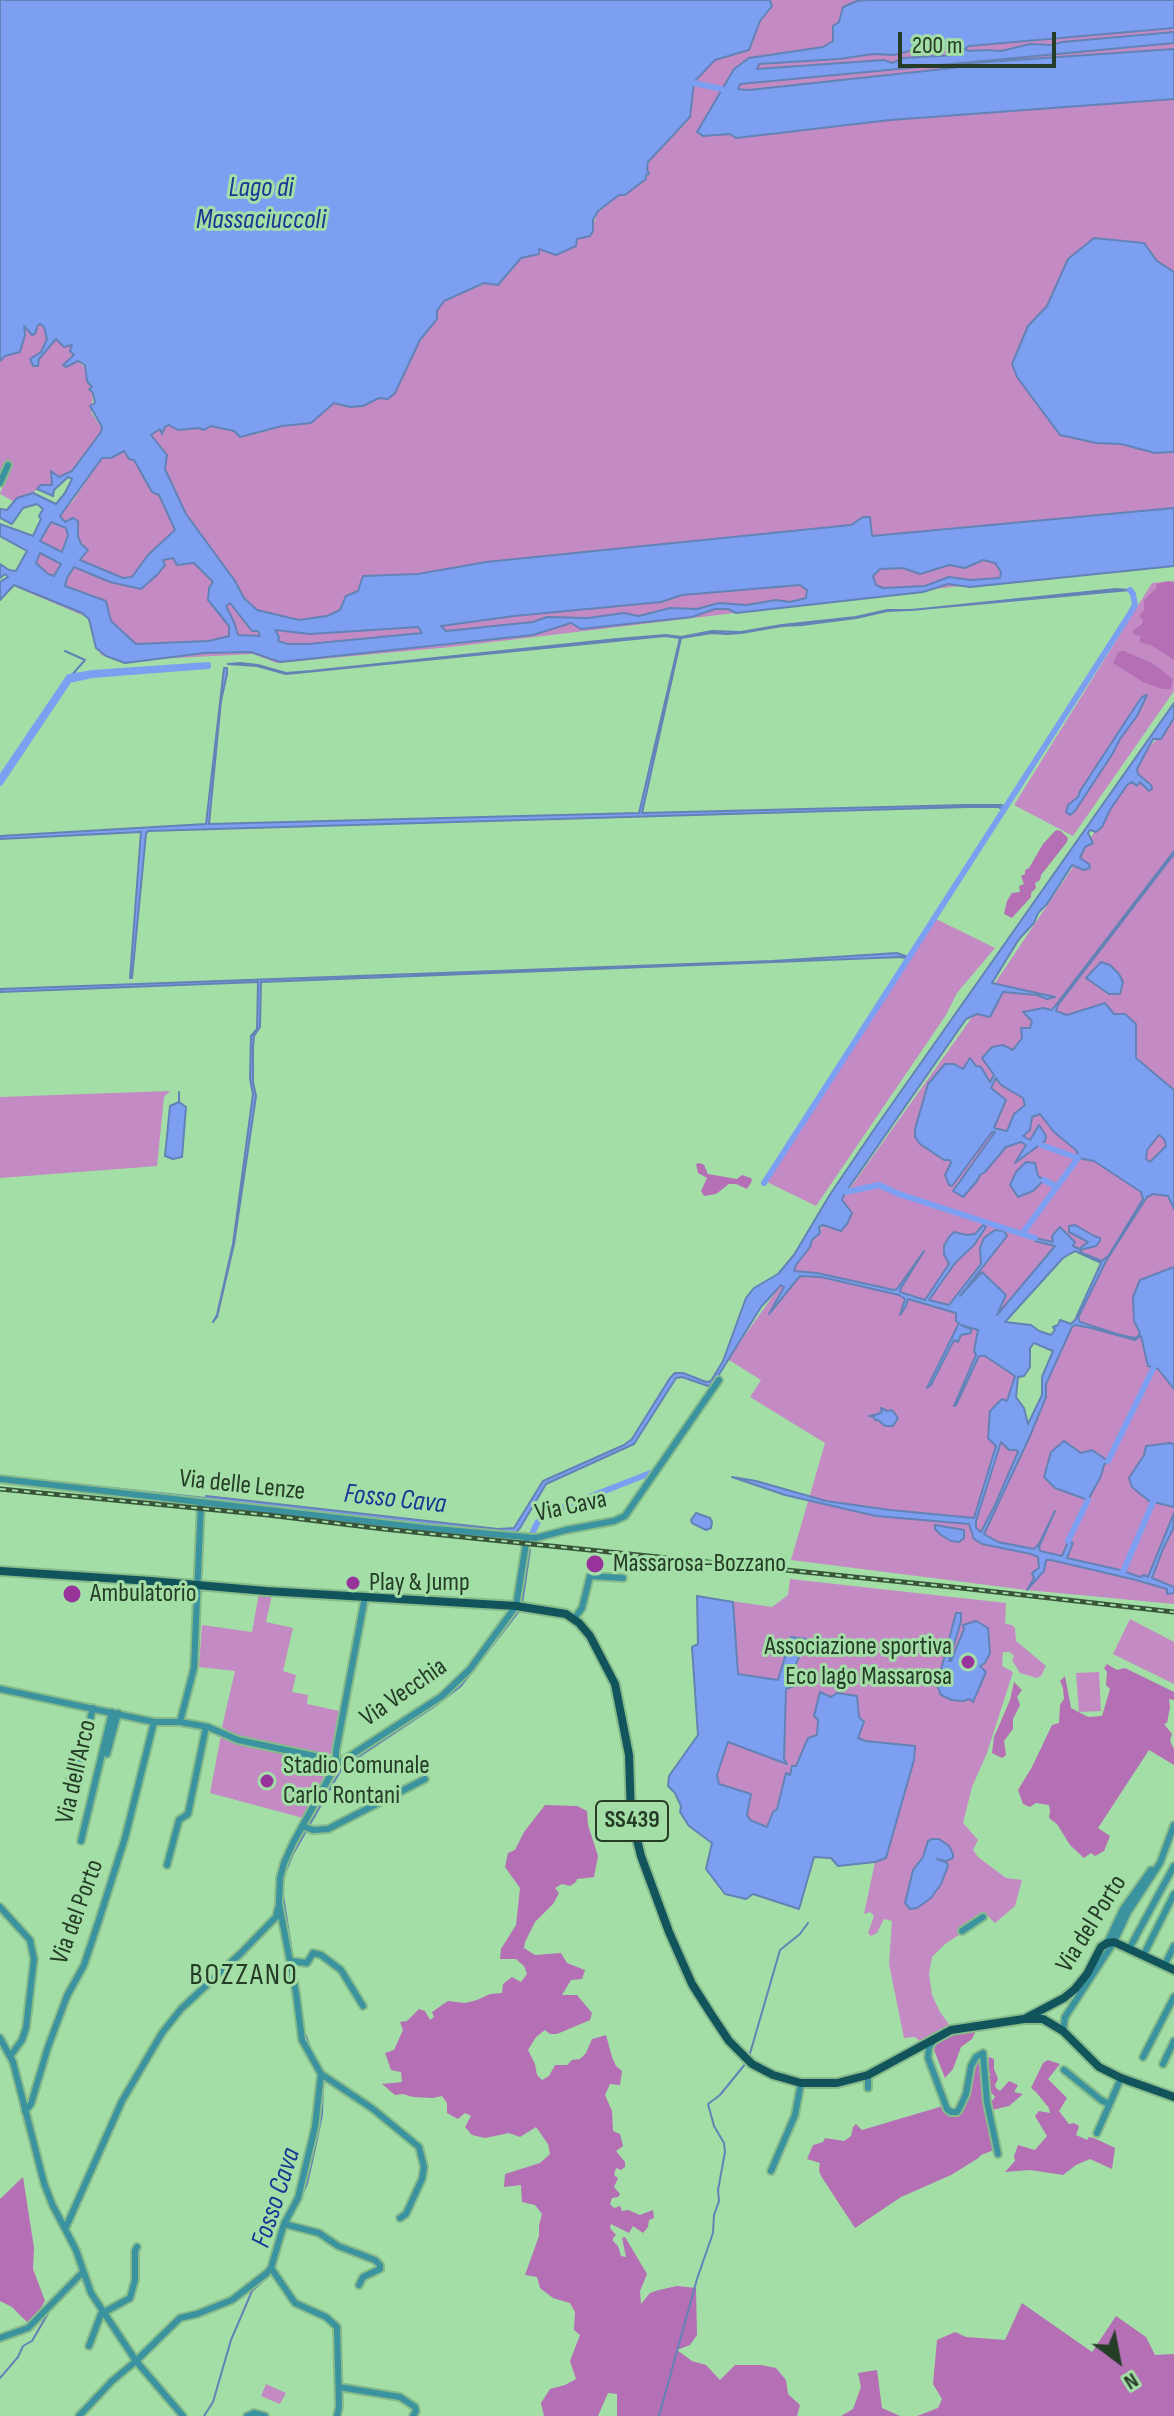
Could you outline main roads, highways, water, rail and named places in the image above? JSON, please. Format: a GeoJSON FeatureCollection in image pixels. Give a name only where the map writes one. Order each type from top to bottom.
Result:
{"type":"FeatureCollection","features":[{"type":"Feature","properties":{"kind":"main road","name":"SS439"},"geometry":{"type":"LineString","coordinates":[[0,1571],[519,1607],[566,1614],[590,1636],[615,1684],[629,1755],[631,1816],[641,1856],[665,1924],[692,1984],[729,2041],[748,2061],[773,2075],[801,2083],[837,2083],[868,2075],[951,2030],[1043,2019]]}},
{"type":"Feature","properties":{"kind":"main road","name":"Via del Porto"},"geometry":{"type":"LineString","coordinates":[[1024,2019],[1075,1989],[1101,1947],[1110,1942],[1174,1970]]}},
{"type":"Feature","properties":{"kind":"main road"},"geometry":{"type":"LineString","coordinates":[[1045,2008],[1043,2019],[1063,2031],[1099,2067],[1174,2097]]}},
{"type":"Feature","properties":{"kind":"water","name":"Lago di Massaciuccoli"},"geometry":{"type":"Polygon","coordinates":[[[0,0],[770,0],[772,6],[760,21],[749,50],[715,60],[694,82],[690,117],[648,162],[646,179],[598,211],[590,236],[577,239],[576,246],[556,255],[539,249],[539,254],[521,258],[498,285],[484,283],[444,301],[437,311],[437,319],[420,340],[395,393],[388,399],[379,398],[363,406],[350,407],[334,403],[311,423],[282,426],[240,437],[234,431],[211,426],[204,430],[178,430],[169,425],[162,434],[160,429],[151,435],[167,455],[165,469],[186,514],[244,598],[257,610],[299,620],[327,616],[340,610],[346,596],[358,591],[363,576],[418,574],[486,562],[851,525],[863,517],[870,517],[872,536],[1174,508],[1174,566],[970,587],[948,584],[923,592],[736,613],[728,609],[715,609],[692,617],[581,629],[571,623],[533,635],[280,662],[251,652],[204,653],[125,663],[106,656],[96,648],[89,619],[82,613],[14,585],[0,600],[0,582],[8,577],[5,574],[0,578],[0,564],[16,571],[27,551],[0,536],[0,524],[33,536],[43,509],[37,504],[23,508],[12,524],[0,518],[0,509],[7,510],[17,498],[33,493],[56,504],[72,479],[68,477],[54,490],[53,496],[37,489],[41,485],[52,485],[51,471],[59,477],[72,471],[102,427],[90,406],[95,403],[85,365],[78,361],[66,367],[63,365],[74,355],[70,351],[72,345],[64,347],[56,339],[39,359],[38,366],[33,366],[30,359],[41,352],[47,339],[40,324],[32,335],[24,326],[20,352],[5,356],[0,361],[0,0]],[[124,451],[111,458],[102,458],[60,516],[65,522],[73,518],[78,521],[78,536],[88,550],[80,560],[123,578],[132,577],[148,555],[175,530],[159,495],[152,492],[134,460],[129,459],[124,451]],[[51,522],[40,541],[62,552],[68,535],[66,528],[51,522]],[[40,553],[36,563],[54,576],[61,564],[40,553]],[[173,558],[163,560],[165,565],[141,589],[110,582],[74,567],[65,586],[106,601],[111,621],[136,644],[209,641],[229,636],[229,626],[208,600],[213,582],[194,563],[177,565],[173,558]],[[983,560],[965,568],[949,565],[920,574],[903,568],[880,569],[873,576],[876,585],[883,588],[925,586],[949,577],[970,580],[1000,578],[1001,572],[995,563],[983,560]],[[800,585],[682,595],[661,602],[441,626],[446,631],[533,622],[547,617],[588,618],[624,613],[639,616],[670,608],[697,609],[719,603],[790,602],[806,598],[807,590],[800,585]],[[230,603],[226,606],[238,635],[260,636],[258,631],[252,631],[230,603]],[[418,627],[310,634],[275,630],[278,641],[288,644],[422,633],[418,627]]]}},
{"type":"Feature","properties":{"kind":"water"},"geometry":{"type":"Polygon","coordinates":[[[1174,0],[1174,28],[969,46],[965,49],[1001,51],[1030,44],[1052,45],[1174,32],[1174,43],[740,84],[738,89],[953,68],[972,63],[1174,49],[1174,99],[890,120],[736,138],[730,134],[703,136],[697,132],[734,69],[749,58],[823,47],[833,41],[833,26],[839,22],[843,7],[857,1],[1174,0]],[[946,48],[913,50],[894,55],[759,64],[757,69],[884,60],[892,63],[903,58],[955,55],[946,48]]]}},
{"type":"Feature","properties":{"kind":"water"},"geometry":{"type":"Polygon","coordinates":[[[1094,238],[1144,243],[1157,261],[1174,272],[1174,452],[1155,453],[1121,444],[1096,443],[1060,435],[1017,377],[1012,364],[1028,326],[1047,306],[1068,259],[1094,238]]]}},
{"type":"Feature","properties":{"kind":"water"},"geometry":{"type":"Polygon","coordinates":[[[1116,589],[1130,590],[927,608],[1116,589]]]}},
{"type":"Feature","properties":{"kind":"water"},"geometry":{"type":"Polygon","coordinates":[[[887,610],[910,610],[741,633],[712,633],[681,638],[642,813],[966,805],[1001,805],[1006,807],[1003,809],[968,807],[148,831],[132,978],[141,832],[0,839],[0,836],[206,824],[224,668],[227,668],[227,674],[221,701],[209,824],[639,813],[680,638],[665,636],[286,674],[257,666],[228,664],[258,665],[286,673],[617,639],[666,635],[681,637],[712,631],[741,632],[887,610]]]}},
{"type":"Feature","properties":{"kind":"water"},"geometry":{"type":"Polygon","coordinates":[[[1147,695],[1137,716],[1070,815],[1066,812],[1068,805],[1078,797],[1137,704],[1147,695]]]}},
{"type":"Feature","properties":{"kind":"water"},"geometry":{"type":"Polygon","coordinates":[[[1174,703],[1174,718],[1161,739],[1153,739],[1137,769],[1152,789],[1149,791],[1140,782],[1137,786],[1132,782],[1127,785],[1102,827],[1088,833],[1093,843],[1085,847],[1080,858],[1090,868],[1084,870],[1072,865],[992,983],[1055,997],[1047,999],[1003,992],[990,1017],[977,1014],[966,1019],[845,1193],[842,1200],[852,1213],[847,1224],[841,1231],[823,1225],[819,1227],[820,1233],[812,1240],[794,1271],[894,1290],[924,1251],[900,1292],[925,1300],[949,1264],[944,1246],[949,1237],[954,1232],[975,1234],[983,1225],[986,1227],[974,1245],[955,1263],[929,1300],[949,1305],[981,1264],[980,1248],[984,1238],[995,1230],[1004,1231],[1007,1236],[960,1296],[982,1272],[1006,1295],[997,1315],[1055,1246],[1035,1241],[1035,1238],[1053,1242],[1052,1236],[1060,1227],[1075,1242],[1073,1246],[1079,1249],[1088,1242],[1069,1232],[1069,1226],[1075,1225],[1100,1238],[1096,1246],[1080,1250],[1082,1253],[1102,1261],[1109,1255],[1143,1199],[1141,1192],[1094,1161],[1078,1158],[1077,1151],[1054,1132],[1040,1114],[1032,1117],[1030,1130],[1023,1136],[1030,1140],[1039,1125],[1046,1136],[1045,1141],[1015,1163],[1026,1145],[1021,1142],[1006,1147],[963,1197],[953,1191],[995,1132],[952,1186],[945,1175],[950,1160],[944,1160],[920,1144],[915,1137],[915,1129],[928,1084],[945,1064],[954,1064],[963,1069],[970,1058],[981,1067],[990,1082],[994,1075],[982,1058],[992,1047],[1003,1045],[1013,1050],[1022,1038],[1021,1028],[1030,1028],[1032,1021],[1023,1012],[1043,1008],[1052,1010],[1174,851],[1056,1011],[1067,1015],[1105,1003],[1114,1014],[1125,1014],[1136,1024],[1136,1058],[1174,1090],[1174,1209],[1168,1196],[1153,1194],[1147,1197],[1106,1261],[1078,1318],[1080,1322],[1117,1334],[1137,1337],[1140,1333],[1134,1321],[1133,1297],[1140,1280],[1174,1267],[1174,1389],[1158,1369],[1148,1366],[1141,1336],[1135,1340],[1091,1328],[1072,1327],[1046,1384],[1046,1397],[1030,1436],[984,1534],[998,1542],[1034,1549],[1055,1511],[1040,1551],[1062,1556],[1068,1542],[1073,1543],[1067,1558],[1148,1577],[1174,1513],[1173,1529],[1152,1578],[1174,1587],[1174,1593],[1167,1594],[1167,1589],[1051,1560],[1046,1560],[1044,1571],[1027,1590],[1034,1578],[1032,1573],[1039,1568],[1038,1557],[982,1544],[974,1539],[969,1524],[876,1516],[785,1495],[732,1477],[826,1501],[974,1518],[996,1446],[988,1438],[990,1411],[1002,1399],[1007,1401],[1015,1376],[985,1356],[979,1356],[954,1406],[976,1355],[978,1330],[961,1325],[971,1329],[971,1333],[961,1335],[958,1342],[954,1340],[927,1388],[959,1323],[956,1313],[908,1299],[900,1315],[905,1299],[899,1295],[821,1277],[800,1276],[769,1314],[784,1287],[781,1285],[761,1307],[715,1381],[708,1386],[682,1377],[676,1378],[634,1444],[546,1484],[516,1532],[206,1499],[206,1496],[498,1529],[514,1528],[543,1481],[632,1439],[675,1373],[711,1381],[723,1361],[746,1298],[754,1288],[778,1274],[794,1255],[873,1131],[1174,703]],[[996,1078],[991,1088],[1006,1100],[994,1128],[1007,1131],[1014,1114],[1025,1105],[1023,1098],[1001,1085],[996,1078]],[[1159,1135],[1147,1150],[1146,1159],[1150,1162],[1166,1146],[1164,1139],[1159,1135]],[[1075,1251],[1063,1258],[1005,1322],[1031,1325],[1051,1335],[1055,1330],[1053,1327],[1060,1320],[1071,1324],[1075,1320],[1101,1263],[1075,1251]],[[1034,1343],[1030,1348],[1030,1367],[1024,1376],[1018,1377],[1016,1397],[1024,1408],[1028,1424],[1042,1395],[1042,1377],[1053,1351],[1034,1343]],[[1001,1442],[976,1521],[976,1528],[981,1532],[1018,1452],[1009,1450],[1001,1442]]]}},
{"type":"Feature","properties":{"kind":"water"},"geometry":{"type":"Polygon","coordinates":[[[897,953],[908,957],[261,982],[260,1027],[254,1036],[253,1048],[256,1096],[234,1244],[217,1317],[213,1322],[233,1244],[253,1094],[250,1079],[251,1036],[257,1029],[258,982],[0,992],[0,989],[772,961],[897,953]]]}},
{"type":"Feature","properties":{"kind":"water"},"geometry":{"type":"Polygon","coordinates":[[[1101,962],[1110,965],[1119,974],[1123,982],[1120,994],[1109,994],[1086,978],[1101,962]]]}},
{"type":"Feature","properties":{"kind":"water"},"geometry":{"type":"Polygon","coordinates":[[[179,1102],[186,1107],[182,1157],[173,1159],[165,1156],[170,1106],[179,1102]]]}},
{"type":"Feature","properties":{"kind":"water"},"geometry":{"type":"Polygon","coordinates":[[[1026,1162],[1035,1163],[1038,1176],[1044,1180],[1033,1191],[1018,1197],[1010,1185],[1016,1172],[1026,1162]]]}},
{"type":"Feature","properties":{"kind":"water"},"geometry":{"type":"Polygon","coordinates":[[[881,1408],[892,1410],[898,1418],[893,1426],[885,1426],[869,1416],[882,1412],[881,1408]]]}},
{"type":"Feature","properties":{"kind":"water"},"geometry":{"type":"Polygon","coordinates":[[[1064,1441],[1081,1453],[1092,1450],[1108,1461],[1088,1500],[1055,1488],[1044,1477],[1051,1452],[1064,1441]]]}},
{"type":"Feature","properties":{"kind":"water"},"geometry":{"type":"Polygon","coordinates":[[[1174,1444],[1174,1507],[1149,1501],[1132,1487],[1129,1478],[1144,1455],[1146,1446],[1174,1444]]]}},
{"type":"Feature","properties":{"kind":"water"},"geometry":{"type":"Polygon","coordinates":[[[696,1513],[710,1518],[711,1528],[706,1530],[692,1523],[696,1513]]]}},
{"type":"Feature","properties":{"kind":"water"},"geometry":{"type":"Polygon","coordinates":[[[935,1525],[964,1530],[964,1538],[959,1542],[951,1541],[935,1529],[935,1525]]]}},
{"type":"Feature","properties":{"kind":"water"},"geometry":{"type":"Polygon","coordinates":[[[697,1596],[733,1602],[738,1674],[778,1680],[791,1637],[807,1639],[791,1675],[794,1686],[786,1689],[784,1759],[787,1764],[728,1742],[717,1775],[719,1784],[751,1794],[747,1815],[750,1820],[767,1827],[777,1809],[786,1773],[790,1775],[792,1766],[796,1766],[808,1738],[817,1735],[818,1720],[814,1716],[820,1692],[831,1697],[837,1693],[857,1696],[859,1717],[864,1722],[858,1738],[915,1746],[914,1760],[886,1858],[838,1866],[831,1858],[814,1857],[799,1909],[753,1894],[746,1899],[725,1894],[706,1869],[712,1843],[689,1826],[680,1812],[681,1806],[675,1793],[668,1786],[669,1776],[698,1735],[692,1647],[698,1644],[697,1596]]]}},
{"type":"Feature","properties":{"kind":"water"},"geometry":{"type":"Polygon","coordinates":[[[956,1613],[961,1613],[961,1621],[949,1661],[963,1625],[976,1621],[988,1628],[990,1653],[980,1666],[986,1672],[973,1702],[970,1699],[952,1700],[941,1695],[937,1685],[956,1613]]]}},
{"type":"Feature","properties":{"kind":"water"},"geometry":{"type":"Polygon","coordinates":[[[932,1839],[939,1839],[949,1846],[953,1858],[946,1861],[937,1859],[948,1866],[941,1884],[931,1898],[910,1909],[905,1903],[913,1870],[932,1839]]]}},
{"type":"Feature","properties":{"kind":"waterway"},"geometry":{"type":"LineString","coordinates":[[694,83],[722,89]]}},
{"type":"Feature","properties":{"kind":"waterway"},"geometry":{"type":"LineString","coordinates":[[764,1183],[1131,612],[1135,605],[1130,590]]}},
{"type":"Feature","properties":{"kind":"waterway"},"geometry":{"type":"LineString","coordinates":[[65,651],[85,660],[71,676]]}},
{"type":"Feature","properties":{"kind":"waterway"},"geometry":{"type":"LineString","coordinates":[[0,779],[69,677],[93,673],[208,665],[92,675],[69,680],[0,783]]}},
{"type":"Feature","properties":{"kind":"waterway"},"geometry":{"type":"LineString","coordinates":[[179,1092],[179,1102]]}},
{"type":"Feature","properties":{"kind":"waterway"},"geometry":{"type":"LineString","coordinates":[[846,1192],[879,1185],[1022,1234],[1078,1158],[1041,1145]]}},
{"type":"Feature","properties":{"kind":"waterway"},"geometry":{"type":"LineString","coordinates":[[1044,1180],[1057,1187]]}},
{"type":"Feature","properties":{"kind":"waterway"},"geometry":{"type":"LineString","coordinates":[[1022,1234],[1035,1238]]}},
{"type":"Feature","properties":{"kind":"waterway"},"geometry":{"type":"LineString","coordinates":[[1108,1461],[1153,1369]]}},
{"type":"Feature","properties":{"kind":"waterway"},"geometry":{"type":"LineString","coordinates":[[532,1534],[537,1523],[548,1513],[653,1472]]}},
{"type":"Feature","properties":{"kind":"waterway","name":"Fosso Cava"},"geometry":{"type":"LineString","coordinates":[[17,1478],[206,1498]]}},
{"type":"Feature","properties":{"kind":"waterway"},"geometry":{"type":"LineString","coordinates":[[1068,1541],[1088,1500]]}},
{"type":"Feature","properties":{"kind":"waterway"},"geometry":{"type":"LineString","coordinates":[[1123,1572],[1153,1502]]}},
{"type":"Feature","properties":{"kind":"waterway","name":"Fosso Cava"},"geometry":{"type":"LineString","coordinates":[[522,1604],[530,1550]]}},
{"type":"Feature","properties":{"kind":"waterway","name":"Fosso Cava"},"geometry":{"type":"LineString","coordinates":[[302,2016],[282,1889],[293,1854],[342,1768],[461,1686],[520,1610]]}},
{"type":"Feature","properties":{"kind":"waterway"},"geometry":{"type":"LineString","coordinates":[[749,2057],[780,1950],[808,1923]]}},
{"type":"Feature","properties":{"kind":"waterway","name":"Fosso Cava"},"geometry":{"type":"LineString","coordinates":[[304,2030],[311,2050]]}},
{"type":"Feature","properties":{"kind":"waterway"},"geometry":{"type":"LineString","coordinates":[[659,2416],[713,2233],[719,2201],[724,2143],[714,2126],[708,2104],[720,2095],[746,2063]]}},
{"type":"Feature","properties":{"kind":"waterway","name":"Fosso Cava"},"geometry":{"type":"LineString","coordinates":[[301,2197],[307,2184],[322,2115],[323,2086]]}},
{"type":"Feature","properties":{"kind":"waterway"},"geometry":{"type":"LineString","coordinates":[[29,2136],[39,2178]]}},
{"type":"Feature","properties":{"kind":"waterway","name":"Fosso Cava"},"geometry":{"type":"LineString","coordinates":[[275,2268],[278,2255]]}},
{"type":"Feature","properties":{"kind":"waterway","name":"Fosso Cava"},"geometry":{"type":"LineString","coordinates":[[204,2416],[213,2402],[231,2340],[252,2291],[272,2273]]}},
{"type":"Feature","properties":{"kind":"waterway"},"geometry":{"type":"LineString","coordinates":[[0,2378],[23,2346],[32,2341],[50,2310]]}},
{"type":"Feature","properties":{"kind":"railway"},"geometry":{"type":"LineString","coordinates":[[0,1489],[1174,1612]]}},
{"type":"Feature","properties":{"kind":"place","name":"Massarosa-Bozzano"},"geometry":{"type":"Point","coordinates":[595,1564]}},
{"type":"Feature","properties":{"kind":"place","name":"Play & Jump"},"geometry":{"type":"Point","coordinates":[353,1583]}},
{"type":"Feature","properties":{"kind":"place","name":"Ambulatorio"},"geometry":{"type":"Point","coordinates":[72,1594]}},
{"type":"Feature","properties":{"kind":"place","name":"Associazione sportiva Eco lago Massarosa"},"geometry":{"type":"Point","coordinates":[968,1662]}},
{"type":"Feature","properties":{"kind":"place","name":"Stadio Comunale Carlo Rontani"},"geometry":{"type":"Point","coordinates":[267,1781]}},
{"type":"Feature","properties":{"kind":"district","name":"BOZZANO"},"geometry":{"type":"Point","coordinates":[244,1976]}}]}
